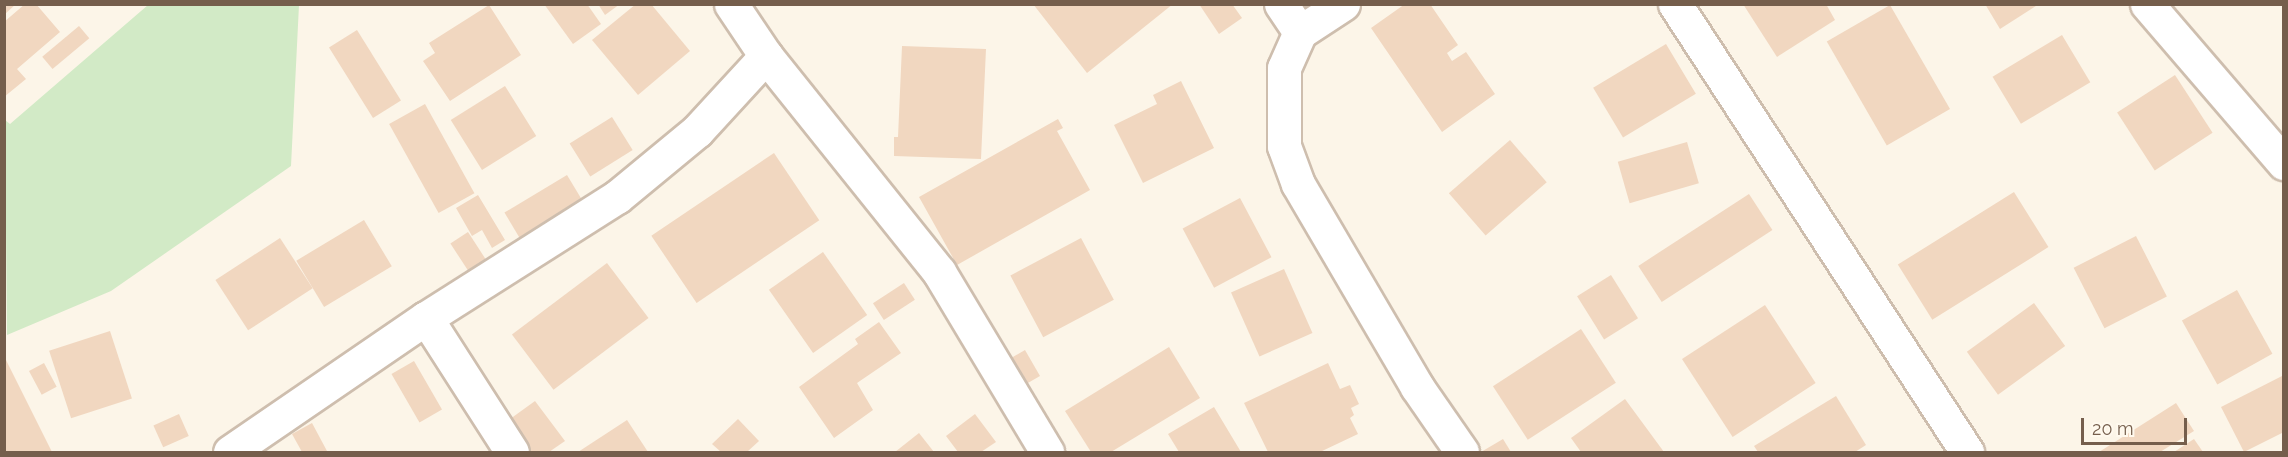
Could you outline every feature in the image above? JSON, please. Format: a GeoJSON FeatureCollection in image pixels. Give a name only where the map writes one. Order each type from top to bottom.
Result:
{"type":"FeatureCollection","features":[{"type":"Feature","properties":{"kind":"street"},"geometry":{"type":"LineString","coordinates":[[731,4],[766,56],[939,272],[1047,453]]}},
{"type":"Feature","properties":{"kind":"street"},"geometry":{"type":"LineString","coordinates":[[1281,4],[1300,32]]}},
{"type":"Feature","properties":{"kind":"street"},"geometry":{"type":"LineString","coordinates":[[1343,4],[1300,32],[1284,68],[1281,110],[1284,146],[1298,184],[1417,387],[1462,453]]}},
{"type":"Feature","properties":{"kind":"street"},"geometry":{"type":"LineString","coordinates":[[1675,4],[1967,453]]}},
{"type":"Feature","properties":{"kind":"street"},"geometry":{"type":"LineString","coordinates":[[2147,4],[2283,163]]}},
{"type":"Feature","properties":{"kind":"street"},"geometry":{"type":"LineString","coordinates":[[230,453],[426,318],[617,196],[697,132],[766,56]]}},
{"type":"Feature","properties":{"kind":"street"},"geometry":{"type":"LineString","coordinates":[[426,318],[512,453]]}},
{"type":"Feature","properties":{"kind":"green space"},"geometry":{"type":"Polygon","coordinates":[[[148,5],[299,5],[291,166],[111,291],[7,335],[5,120],[10,124],[148,5]]]}},
{"type":"Feature","properties":{"kind":"building"},"geometry":{"type":"Polygon","coordinates":[[[4,4],[16,4],[4,15],[4,4]]]}},
{"type":"Feature","properties":{"kind":"building"},"geometry":{"type":"Polygon","coordinates":[[[25,4],[36,4],[60,32],[17,69],[26,79],[4,97],[4,22],[25,4]]]}},
{"type":"Feature","properties":{"kind":"building"},"geometry":{"type":"Polygon","coordinates":[[[544,4],[587,4],[601,24],[573,44],[544,4]]]}},
{"type":"Feature","properties":{"kind":"building"},"geometry":{"type":"Polygon","coordinates":[[[598,4],[620,4],[605,15],[598,4]]]}},
{"type":"Feature","properties":{"kind":"building"},"geometry":{"type":"Polygon","coordinates":[[[636,4],[651,4],[690,51],[638,95],[592,40],[636,4]]]}},
{"type":"Feature","properties":{"kind":"building"},"geometry":{"type":"Polygon","coordinates":[[[1033,4],[1173,4],[1087,73],[1033,4]]]}},
{"type":"Feature","properties":{"kind":"building"},"geometry":{"type":"Polygon","coordinates":[[[1199,4],[1232,4],[1242,18],[1219,34],[1199,4]]]}},
{"type":"Feature","properties":{"kind":"building"},"geometry":{"type":"Polygon","coordinates":[[[1405,4],[1430,4],[1458,45],[1447,53],[1452,61],[1466,52],[1495,94],[1442,132],[1371,28],[1405,4]]]}},
{"type":"Feature","properties":{"kind":"building"},"geometry":{"type":"Polygon","coordinates":[[[1743,4],[1826,4],[1835,20],[1777,57],[1743,4]]]}},
{"type":"Feature","properties":{"kind":"building"},"geometry":{"type":"Polygon","coordinates":[[[1985,4],[2039,4],[2000,29],[1985,4]]]}},
{"type":"Feature","properties":{"kind":"building"},"geometry":{"type":"Polygon","coordinates":[[[489,5],[521,55],[450,101],[423,61],[435,53],[429,43],[489,5]]]}},
{"type":"Feature","properties":{"kind":"building"},"geometry":{"type":"Polygon","coordinates":[[[1890,5],[1950,109],[1887,145],[1827,42],[1890,5]]]}},
{"type":"Feature","properties":{"kind":"building"},"geometry":{"type":"Polygon","coordinates":[[[79,26],[89,38],[53,69],[42,57],[79,26]]]}},
{"type":"Feature","properties":{"kind":"building"},"geometry":{"type":"Polygon","coordinates":[[[357,30],[401,100],[373,118],[329,47],[357,30]]]}},
{"type":"Feature","properties":{"kind":"building"},"geometry":{"type":"Polygon","coordinates":[[[2062,35],[2090,82],[2021,124],[1993,77],[2062,35]]]}},
{"type":"Feature","properties":{"kind":"building"},"geometry":{"type":"Polygon","coordinates":[[[1666,44],[1696,94],[1623,137],[1593,88],[1666,44]]]}},
{"type":"Feature","properties":{"kind":"building"},"geometry":{"type":"Polygon","coordinates":[[[902,46],[986,49],[981,159],[894,156],[894,137],[898,137],[902,46]]]}},
{"type":"Feature","properties":{"kind":"building"},"geometry":{"type":"Polygon","coordinates":[[[2175,75],[2213,133],[2155,170],[2117,113],[2175,75]]]}},
{"type":"Feature","properties":{"kind":"building"},"geometry":{"type":"Polygon","coordinates":[[[1181,81],[1214,148],[1143,183],[1114,125],[1157,104],[1153,95],[1181,81]]]}},
{"type":"Feature","properties":{"kind":"building"},"geometry":{"type":"Polygon","coordinates":[[[505,86],[536,136],[482,170],[451,120],[505,86]]]}},
{"type":"Feature","properties":{"kind":"building"},"geometry":{"type":"Polygon","coordinates":[[[425,104],[474,193],[439,213],[389,124],[425,104]]]}},
{"type":"Feature","properties":{"kind":"building"},"geometry":{"type":"Polygon","coordinates":[[[612,117],[633,150],[590,177],[570,143],[612,117]]]}},
{"type":"Feature","properties":{"kind":"building"},"geometry":{"type":"Polygon","coordinates":[[[1058,119],[1063,128],[1057,131],[1090,190],[957,265],[919,197],[1058,119]]]}},
{"type":"Feature","properties":{"kind":"building"},"geometry":{"type":"Polygon","coordinates":[[[1510,140],[1547,182],[1486,235],[1449,193],[1510,140]]]}},
{"type":"Feature","properties":{"kind":"building"},"geometry":{"type":"Polygon","coordinates":[[[1687,142],[1699,183],[1630,203],[1618,162],[1687,142]]]}},
{"type":"Feature","properties":{"kind":"building"},"geometry":{"type":"Polygon","coordinates":[[[774,153],[819,220],[697,303],[651,236],[774,153]]]}},
{"type":"Feature","properties":{"kind":"building"},"geometry":{"type":"Polygon","coordinates":[[[567,175],[582,200],[519,237],[504,213],[567,175]]]}},
{"type":"Feature","properties":{"kind":"building"},"geometry":{"type":"Polygon","coordinates":[[[2014,192],[2048,247],[1932,320],[1898,265],[2014,192]]]}},
{"type":"Feature","properties":{"kind":"building"},"geometry":{"type":"Polygon","coordinates":[[[1749,194],[1772,230],[1662,302],[1638,266],[1749,194]]]}},
{"type":"Feature","properties":{"kind":"building"},"geometry":{"type":"Polygon","coordinates":[[[478,195],[505,240],[492,248],[482,230],[472,236],[456,208],[478,195]]]}},
{"type":"Feature","properties":{"kind":"building"},"geometry":{"type":"Polygon","coordinates":[[[1240,198],[1271,257],[1214,288],[1183,229],[1240,198]]]}},
{"type":"Feature","properties":{"kind":"building"},"geometry":{"type":"Polygon","coordinates":[[[364,220],[392,266],[324,307],[296,261],[364,220]]]}},
{"type":"Feature","properties":{"kind":"building"},"geometry":{"type":"Polygon","coordinates":[[[468,232],[486,260],[468,271],[450,243],[468,232]]]}},
{"type":"Feature","properties":{"kind":"building"},"geometry":{"type":"Polygon","coordinates":[[[2136,236],[2167,297],[2105,328],[2074,268],[2136,236]]]}},
{"type":"Feature","properties":{"kind":"building"},"geometry":{"type":"Polygon","coordinates":[[[280,238],[313,288],[248,330],[215,280],[280,238]]]}},
{"type":"Feature","properties":{"kind":"building"},"geometry":{"type":"Polygon","coordinates":[[[1081,238],[1114,300],[1043,337],[1010,276],[1081,238]]]}},
{"type":"Feature","properties":{"kind":"building"},"geometry":{"type":"Polygon","coordinates":[[[823,252],[867,315],[813,353],[769,290],[823,252]]]}},
{"type":"Feature","properties":{"kind":"building"},"geometry":{"type":"Polygon","coordinates":[[[607,263],[649,318],[553,390],[512,335],[607,263]]]}},
{"type":"Feature","properties":{"kind":"building"},"geometry":{"type":"Polygon","coordinates":[[[1284,269],[1312,333],[1259,357],[1231,293],[1284,269]]]}},
{"type":"Feature","properties":{"kind":"building"},"geometry":{"type":"Polygon","coordinates":[[[1611,275],[1638,318],[1604,339],[1577,296],[1611,275]]]}},
{"type":"Feature","properties":{"kind":"building"},"geometry":{"type":"Polygon","coordinates":[[[904,283],[915,300],[884,320],[873,303],[904,283]]]}},
{"type":"Feature","properties":{"kind":"building"},"geometry":{"type":"Polygon","coordinates":[[[2237,290],[2272,354],[2217,384],[2182,321],[2237,290]]]}},
{"type":"Feature","properties":{"kind":"building"},"geometry":{"type":"Polygon","coordinates":[[[2034,303],[2065,346],[1998,395],[1967,352],[2034,303]]]}},
{"type":"Feature","properties":{"kind":"building"},"geometry":{"type":"Polygon","coordinates":[[[1765,305],[1816,383],[1733,437],[1682,359],[1765,305]]]}},
{"type":"Feature","properties":{"kind":"building"},"geometry":{"type":"Polygon","coordinates":[[[879,322],[901,353],[857,383],[873,410],[834,438],[799,387],[858,344],[855,339],[879,322]]]}},
{"type":"Feature","properties":{"kind":"building"},"geometry":{"type":"Polygon","coordinates":[[[1581,329],[1616,383],[1528,440],[1493,386],[1581,329]]]}},
{"type":"Feature","properties":{"kind":"building"},"geometry":{"type":"Polygon","coordinates":[[[110,331],[132,399],[71,418],[49,351],[110,331]]]}},
{"type":"Feature","properties":{"kind":"building"},"geometry":{"type":"Polygon","coordinates":[[[1169,347],[1200,398],[1111,452],[1091,452],[1065,411],[1169,347]]]}},
{"type":"Feature","properties":{"kind":"building"},"geometry":{"type":"Polygon","coordinates":[[[1025,350],[1040,376],[1020,387],[1005,362],[1025,350]]]}},
{"type":"Feature","properties":{"kind":"building"},"geometry":{"type":"Polygon","coordinates":[[[4,356],[52,452],[4,452],[4,356]]]}},
{"type":"Feature","properties":{"kind":"building"},"geometry":{"type":"Polygon","coordinates":[[[414,361],[442,409],[419,422],[391,374],[414,361]]]}},
{"type":"Feature","properties":{"kind":"building"},"geometry":{"type":"Polygon","coordinates":[[[44,363],[57,387],[42,395],[29,371],[44,363]]]}},
{"type":"Feature","properties":{"kind":"building"},"geometry":{"type":"Polygon","coordinates":[[[1328,363],[1340,389],[1350,385],[1359,404],[1351,408],[1354,415],[1350,418],[1358,434],[1320,452],[1268,452],[1244,403],[1328,363]]]}},
{"type":"Feature","properties":{"kind":"building"},"geometry":{"type":"Polygon","coordinates":[[[2284,375],[2284,432],[2244,452],[2221,407],[2284,375]]]}},
{"type":"Feature","properties":{"kind":"building"},"geometry":{"type":"Polygon","coordinates":[[[1836,396],[1866,445],[1855,452],[1758,452],[1754,446],[1836,396]]]}},
{"type":"Feature","properties":{"kind":"building"},"geometry":{"type":"Polygon","coordinates":[[[1625,399],[1664,452],[1581,452],[1571,438],[1625,399]]]}},
{"type":"Feature","properties":{"kind":"building"},"geometry":{"type":"Polygon","coordinates":[[[535,401],[565,441],[549,452],[518,452],[499,427],[535,401]]]}},
{"type":"Feature","properties":{"kind":"building"},"geometry":{"type":"Polygon","coordinates":[[[2176,403],[2194,431],[2160,452],[2099,452],[2176,403]]]}},
{"type":"Feature","properties":{"kind":"building"},"geometry":{"type":"Polygon","coordinates":[[[1214,407],[1241,452],[1179,452],[1168,434],[1214,407]]]}},
{"type":"Feature","properties":{"kind":"building"},"geometry":{"type":"Polygon","coordinates":[[[179,414],[189,436],[163,447],[153,425],[179,414]]]}},
{"type":"Feature","properties":{"kind":"building"},"geometry":{"type":"Polygon","coordinates":[[[975,414],[996,442],[981,452],[958,452],[946,436],[975,414]]]}},
{"type":"Feature","properties":{"kind":"building"},"geometry":{"type":"Polygon","coordinates":[[[738,419],[759,441],[747,452],[721,452],[712,444],[738,419]]]}},
{"type":"Feature","properties":{"kind":"building"},"geometry":{"type":"Polygon","coordinates":[[[627,420],[648,452],[578,452],[627,420]]]}},
{"type":"Feature","properties":{"kind":"building"},"geometry":{"type":"Polygon","coordinates":[[[312,423],[327,451],[302,452],[292,434],[312,423]]]}},
{"type":"Feature","properties":{"kind":"building"},"geometry":{"type":"Polygon","coordinates":[[[919,433],[934,452],[895,452],[919,433]]]}},
{"type":"Feature","properties":{"kind":"building"},"geometry":{"type":"Polygon","coordinates":[[[1503,439],[1511,452],[1481,452],[1503,439]]]}},
{"type":"Feature","properties":{"kind":"building"},"geometry":{"type":"Polygon","coordinates":[[[2194,439],[2203,452],[2174,452],[2194,439]]]}}]}
